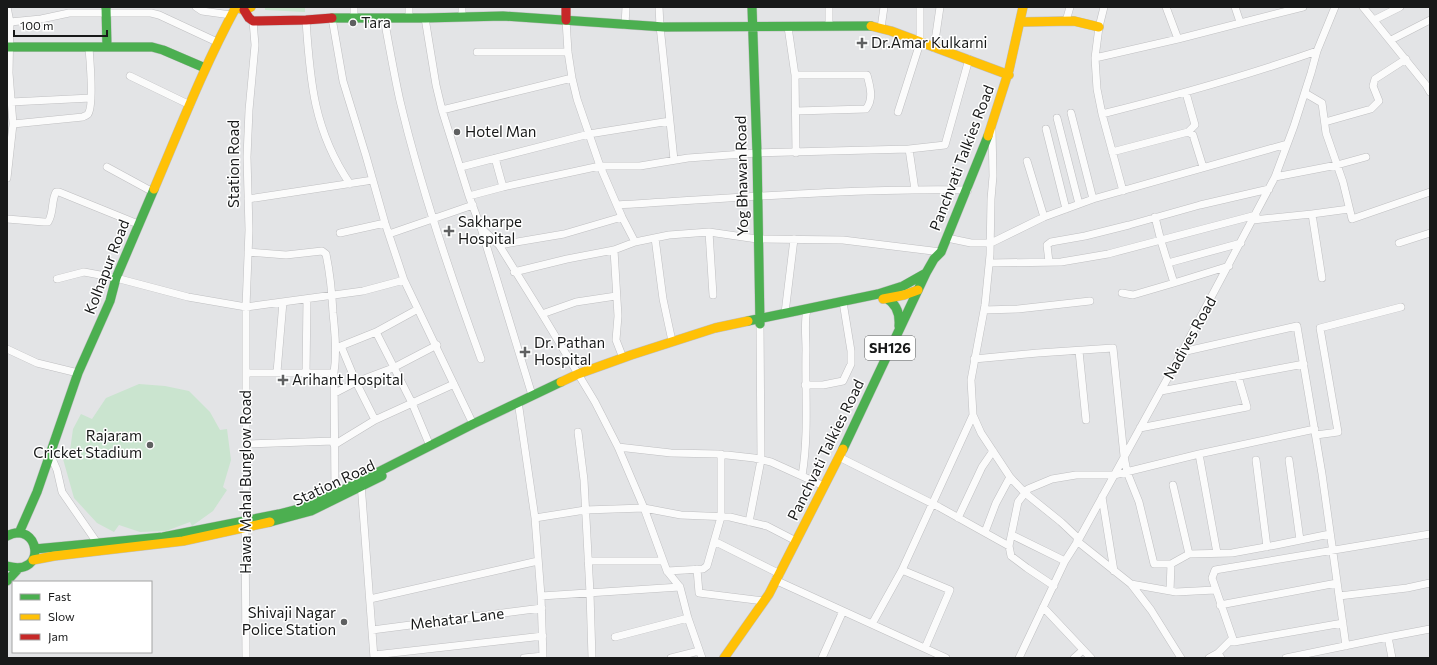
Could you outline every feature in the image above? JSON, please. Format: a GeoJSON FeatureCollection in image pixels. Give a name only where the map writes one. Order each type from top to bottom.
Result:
{"type":"FeatureCollection","features":[{"type":"Feature","properties":{"kind":"main road"},"geometry":{"type":"LineString","coordinates":[[566,7],[566,20]]}},
{"type":"Feature","properties":{"kind":"main road","name":"Yog Bhawan Road"},"geometry":{"type":"LineString","coordinates":[[752,7],[757,154],[759,321]]}},
{"type":"Feature","properties":{"kind":"main road","name":"SH126"},"geometry":{"type":"LineString","coordinates":[[1021,22],[1023,7]]}},
{"type":"Feature","properties":{"kind":"main road","name":"Kolhapur Road"},"geometry":{"type":"LineString","coordinates":[[19,533],[37,492],[78,373],[110,301],[116,278],[138,224],[217,42],[231,15],[242,8]]}},
{"type":"Feature","properties":{"kind":"main road"},"geometry":{"type":"LineString","coordinates":[[242,8],[253,21],[332,18],[426,18],[462,12],[625,25],[788,28],[869,25],[969,59],[1009,75]]}},
{"type":"Feature","properties":{"kind":"main road"},"geometry":{"type":"LineString","coordinates":[[106,10],[107,47]]}},
{"type":"Feature","properties":{"kind":"main road"},"geometry":{"type":"LineString","coordinates":[[1021,22],[1074,21],[1099,26]]}},
{"type":"Feature","properties":{"kind":"main road","name":"Panchvati Talkies Road"},"geometry":{"type":"LineString","coordinates":[[724,658],[764,601],[796,542],[839,457],[926,273],[934,259],[941,252],[968,190],[992,128],[1009,75],[1021,22]]}},
{"type":"Feature","properties":{"kind":"main road"},"geometry":{"type":"LineString","coordinates":[[8,47],[152,47],[163,50],[205,68]]}},
{"type":"Feature","properties":{"kind":"main road"},"geometry":{"type":"LineString","coordinates":[[578,376],[623,358],[715,328],[806,312],[843,304],[894,290],[926,273]]}},
{"type":"Feature","properties":{"kind":"main road"},"geometry":{"type":"LineString","coordinates":[[843,304],[886,298],[918,290]]}},
{"type":"Feature","properties":{"kind":"main road"},"geometry":{"type":"LineString","coordinates":[[886,298],[897,307],[899,314],[899,330]]}},
{"type":"Feature","properties":{"kind":"main road"},"geometry":{"type":"LineString","coordinates":[[578,376],[691,339],[740,327],[784,313],[806,312]]}},
{"type":"Feature","properties":{"kind":"main road","name":"Station Road"},"geometry":{"type":"LineString","coordinates":[[33,560],[54,556],[183,541],[302,508],[361,484],[503,414],[532,395],[578,376]]}},
{"type":"Feature","properties":{"kind":"main road","name":"Station Road"},"geometry":{"type":"LineString","coordinates":[[35,549],[163,537],[245,524],[272,522],[311,511],[473,424],[540,396],[578,376]]}},
{"type":"Feature","properties":{"kind":"main road"},"geometry":{"type":"LineString","coordinates":[[7,536],[14,533],[26,535],[34,543],[35,549],[33,560],[24,568],[18,569],[7,566]]}},
{"type":"Feature","properties":{"kind":"main road"},"geometry":{"type":"LineString","coordinates":[[7,581],[18,569]]}},
{"type":"Feature","properties":{"kind":"street"},"geometry":{"type":"LineString","coordinates":[[7,7],[10,22],[8,47],[12,102],[10,115],[13,124],[7,178]]}},
{"type":"Feature","properties":{"kind":"street"},"geometry":{"type":"LineString","coordinates":[[196,7],[202,11],[231,15]]}},
{"type":"Feature","properties":{"kind":"street"},"geometry":{"type":"LineString","coordinates":[[354,7],[354,18]]}},
{"type":"Feature","properties":{"kind":"street"},"geometry":{"type":"LineString","coordinates":[[409,7],[409,18]]}},
{"type":"Feature","properties":{"kind":"street"},"geometry":{"type":"LineString","coordinates":[[625,25],[626,7]]}},
{"type":"Feature","properties":{"kind":"street"},"geometry":{"type":"LineString","coordinates":[[659,7],[674,160]]}},
{"type":"Feature","properties":{"kind":"street"},"geometry":{"type":"LineString","coordinates":[[829,7],[829,26]]}},
{"type":"Feature","properties":{"kind":"street"},"geometry":{"type":"LineString","coordinates":[[881,28],[884,7]]}},
{"type":"Feature","properties":{"kind":"street"},"geometry":{"type":"LineString","coordinates":[[898,112],[920,43],[920,7]]}},
{"type":"Feature","properties":{"kind":"street"},"geometry":{"type":"LineString","coordinates":[[934,48],[940,7]]}},
{"type":"Feature","properties":{"kind":"street"},"geometry":{"type":"LineString","coordinates":[[1066,21],[1070,7]]}},
{"type":"Feature","properties":{"kind":"street"},"geometry":{"type":"LineString","coordinates":[[1104,7],[1099,26],[1095,58],[1097,89],[1102,114],[1123,191]]}},
{"type":"Feature","properties":{"kind":"street"},"geometry":{"type":"LineString","coordinates":[[1166,7],[1178,39]]}},
{"type":"Feature","properties":{"kind":"street"},"geometry":{"type":"LineString","coordinates":[[1235,7],[1240,22]]}},
{"type":"Feature","properties":{"kind":"street"},"geometry":{"type":"LineString","coordinates":[[1095,58],[1178,39],[1303,7]]}},
{"type":"Feature","properties":{"kind":"street","name":"Nadives Road"},"geometry":{"type":"LineString","coordinates":[[1019,658],[1065,561],[1182,352],[1255,218],[1275,177],[1305,93],[1317,51],[1335,7]]}},
{"type":"Feature","properties":{"kind":"street"},"geometry":{"type":"LineString","coordinates":[[1363,7],[1406,59],[1430,92]]}},
{"type":"Feature","properties":{"kind":"street"},"geometry":{"type":"LineString","coordinates":[[1374,20],[1400,7]]}},
{"type":"Feature","properties":{"kind":"street"},"geometry":{"type":"LineString","coordinates":[[10,22],[41,19],[70,13],[106,10],[151,13],[159,15],[217,42]]}},
{"type":"Feature","properties":{"kind":"street"},"geometry":{"type":"LineString","coordinates":[[332,18],[343,81],[385,223],[404,280],[473,424]]}},
{"type":"Feature","properties":{"kind":"street"},"geometry":{"type":"LineString","coordinates":[[384,18],[400,100],[433,219],[461,306],[481,359]]}},
{"type":"Feature","properties":{"kind":"street"},"geometry":{"type":"LineString","coordinates":[[426,18],[436,85],[442,110],[482,228],[532,395]]}},
{"type":"Feature","properties":{"kind":"street"},"geometry":{"type":"LineString","coordinates":[[306,20],[311,81],[317,112],[330,150],[350,184]]}},
{"type":"Feature","properties":{"kind":"street"},"geometry":{"type":"LineString","coordinates":[[566,20],[568,52],[572,78],[600,166],[622,217],[635,242]]}},
{"type":"Feature","properties":{"kind":"street"},"geometry":{"type":"LineString","coordinates":[[1391,40],[1430,20]]}},
{"type":"Feature","properties":{"kind":"street","name":"Station Road"},"geometry":{"type":"LineString","coordinates":[[246,307],[248,200],[246,157],[255,45],[253,21]]}},
{"type":"Feature","properties":{"kind":"street"},"geometry":{"type":"LineString","coordinates":[[788,28],[795,75],[796,153]]}},
{"type":"Feature","properties":{"kind":"street"},"geometry":{"type":"LineString","coordinates":[[13,124],[83,117],[88,114],[91,108],[89,48]]}},
{"type":"Feature","properties":{"kind":"street"},"geometry":{"type":"LineString","coordinates":[[1102,114],[1186,93],[1266,69],[1317,51]]}},
{"type":"Feature","properties":{"kind":"street"},"geometry":{"type":"LineString","coordinates":[[477,52],[568,52]]}},
{"type":"Feature","properties":{"kind":"street"},"geometry":{"type":"LineString","coordinates":[[470,196],[503,187],[600,166],[640,166],[688,158],[909,149],[945,145],[969,59]]}},
{"type":"Feature","properties":{"kind":"street"},"geometry":{"type":"LineString","coordinates":[[1325,122],[1371,109],[1379,101],[1373,86],[1375,79],[1406,59]]}},
{"type":"Feature","properties":{"kind":"street"},"geometry":{"type":"LineString","coordinates":[[795,75],[867,75],[871,95],[869,105],[866,109],[796,111]]}},
{"type":"Feature","properties":{"kind":"street"},"geometry":{"type":"LineString","coordinates":[[130,76],[190,105]]}},
{"type":"Feature","properties":{"kind":"street"},"geometry":{"type":"LineString","coordinates":[[442,110],[572,78]]}},
{"type":"Feature","properties":{"kind":"street"},"geometry":{"type":"LineString","coordinates":[[1112,152],[1188,132],[1195,125],[1186,93]]}},
{"type":"Feature","properties":{"kind":"street"},"geometry":{"type":"LineString","coordinates":[[1305,93],[1322,103],[1326,133],[1343,182],[1348,209],[1352,219],[1430,192]]}},
{"type":"Feature","properties":{"kind":"street"},"geometry":{"type":"LineString","coordinates":[[12,102],[91,98]]}},
{"type":"Feature","properties":{"kind":"street"},"geometry":{"type":"LineString","coordinates":[[1071,113],[1093,199]]}},
{"type":"Feature","properties":{"kind":"street"},"geometry":{"type":"LineString","coordinates":[[1057,118],[1079,204]]}},
{"type":"Feature","properties":{"kind":"street"},"geometry":{"type":"LineString","coordinates":[[461,167],[590,134],[670,121]]}},
{"type":"Feature","properties":{"kind":"street"},"geometry":{"type":"LineString","coordinates":[[992,128],[993,176],[991,199],[990,263],[984,310],[971,380],[973,415],[981,433],[1010,477],[1025,493],[1061,522],[1078,540],[1131,584],[1151,610],[1181,658]]}},
{"type":"Feature","properties":{"kind":"street"},"geometry":{"type":"LineString","coordinates":[[1046,129],[1066,209]]}},
{"type":"Feature","properties":{"kind":"street"},"geometry":{"type":"LineString","coordinates":[[1188,132],[1193,135],[1203,167]]}},
{"type":"Feature","properties":{"kind":"street"},"geometry":{"type":"LineString","coordinates":[[947,238],[970,243],[991,243],[1044,217],[1093,199],[1287,144]]}},
{"type":"Feature","properties":{"kind":"street"},"geometry":{"type":"LineString","coordinates":[[909,149],[915,190]]}},
{"type":"Feature","properties":{"kind":"street"},"geometry":{"type":"LineString","coordinates":[[1275,177],[1337,165],[1366,157]]}},
{"type":"Feature","properties":{"kind":"street"},"geometry":{"type":"LineString","coordinates":[[495,158],[503,187]]}},
{"type":"Feature","properties":{"kind":"street"},"geometry":{"type":"LineString","coordinates":[[1027,161],[1044,217]]}},
{"type":"Feature","properties":{"kind":"street"},"geometry":{"type":"LineString","coordinates":[[107,167],[153,192]]}},
{"type":"Feature","properties":{"kind":"street"},"geometry":{"type":"LineString","coordinates":[[248,200],[373,180]]}},
{"type":"Feature","properties":{"kind":"street"},"geometry":{"type":"LineString","coordinates":[[1049,262],[1047,245],[1051,242],[1085,236],[1200,205],[1268,189]]}},
{"type":"Feature","properties":{"kind":"street"},"geometry":{"type":"LineString","coordinates":[[617,205],[757,196],[915,190],[968,190]]}},
{"type":"Feature","properties":{"kind":"street"},"geometry":{"type":"LineString","coordinates":[[7,219],[48,222],[54,196],[56,192],[59,192],[138,224]]}},
{"type":"Feature","properties":{"kind":"street"},"geometry":{"type":"LineString","coordinates":[[389,234],[473,205]]}},
{"type":"Feature","properties":{"kind":"street"},"geometry":{"type":"LineString","coordinates":[[990,263],[1061,262],[1108,254],[1255,218],[1312,214],[1348,209]]}},
{"type":"Feature","properties":{"kind":"street"},"geometry":{"type":"LineString","coordinates":[[1312,214],[1322,278]]}},
{"type":"Feature","properties":{"kind":"street"},"geometry":{"type":"LineString","coordinates":[[499,245],[564,234],[622,217]]}},
{"type":"Feature","properties":{"kind":"street"},"geometry":{"type":"LineString","coordinates":[[1155,217],[1174,283]]}},
{"type":"Feature","properties":{"kind":"street"},"geometry":{"type":"LineString","coordinates":[[340,233],[385,223]]}},
{"type":"Feature","properties":{"kind":"street"},"geometry":{"type":"LineString","coordinates":[[482,228],[499,245],[514,272],[542,314],[595,402],[618,447],[644,508],[667,571],[680,587],[688,618],[701,654],[671,658]]}},
{"type":"Feature","properties":{"kind":"street"},"geometry":{"type":"LineString","coordinates":[[709,232],[713,296]]}},
{"type":"Feature","properties":{"kind":"street"},"geometry":{"type":"LineString","coordinates":[[514,272],[567,259],[614,250],[635,242],[669,235],[709,232],[758,239],[843,240],[941,252]]}},
{"type":"Feature","properties":{"kind":"street"},"geometry":{"type":"LineString","coordinates":[[1400,243],[1430,233]]}},
{"type":"Feature","properties":{"kind":"street"},"geometry":{"type":"LineString","coordinates":[[655,238],[663,299],[672,341]]}},
{"type":"Feature","properties":{"kind":"street"},"geometry":{"type":"LineString","coordinates":[[784,313],[794,239]]}},
{"type":"Feature","properties":{"kind":"street"},"geometry":{"type":"LineString","coordinates":[[1168,263],[1241,243]]}},
{"type":"Feature","properties":{"kind":"street"},"geometry":{"type":"LineString","coordinates":[[614,250],[618,316],[616,340],[623,358]]}},
{"type":"Feature","properties":{"kind":"street"},"geometry":{"type":"LineString","coordinates":[[248,252],[286,254],[322,251],[327,256],[338,347],[334,373],[334,494]]}},
{"type":"Feature","properties":{"kind":"street"},"geometry":{"type":"LineString","coordinates":[[1122,293],[1133,295],[1229,266]]}},
{"type":"Feature","properties":{"kind":"street"},"geometry":{"type":"LineString","coordinates":[[57,279],[84,272],[116,278],[188,298],[246,307],[363,291],[404,280]]}},
{"type":"Feature","properties":{"kind":"street"},"geometry":{"type":"LineString","coordinates":[[542,314],[576,302],[616,296]]}},
{"type":"Feature","properties":{"kind":"street"},"geometry":{"type":"LineString","coordinates":[[306,374],[307,299]]}},
{"type":"Feature","properties":{"kind":"street"},"geometry":{"type":"LineString","coordinates":[[984,310],[1018,309],[1090,301]]}},
{"type":"Feature","properties":{"kind":"street"},"geometry":{"type":"LineString","coordinates":[[277,372],[283,302]]}},
{"type":"Feature","properties":{"kind":"street"},"geometry":{"type":"LineString","coordinates":[[805,385],[823,385],[843,381],[851,364],[851,351],[843,304]]}},
{"type":"Feature","properties":{"kind":"street","name":"Hawa Mahal Bunglow Road"},"geometry":{"type":"LineString","coordinates":[[246,307],[246,658]]}},
{"type":"Feature","properties":{"kind":"street"},"geometry":{"type":"LineString","coordinates":[[1054,586],[1011,556],[1009,546],[1018,502],[1028,489],[1052,479],[1076,475],[1114,475],[1199,454],[1315,432],[1338,432],[1320,328],[1401,308]]}},
{"type":"Feature","properties":{"kind":"street"},"geometry":{"type":"LineString","coordinates":[[338,347],[376,332],[418,309]]}},
{"type":"Feature","properties":{"kind":"street"},"geometry":{"type":"LineString","coordinates":[[802,476],[807,424],[805,385],[806,312]]}},
{"type":"Feature","properties":{"kind":"street"},"geometry":{"type":"LineString","coordinates":[[749,522],[761,460],[759,321]]}},
{"type":"Feature","properties":{"kind":"street"},"geometry":{"type":"LineString","coordinates":[[1182,352],[1297,326],[1315,432],[1346,646]]}},
{"type":"Feature","properties":{"kind":"street"},"geometry":{"type":"LineString","coordinates":[[376,332],[412,403],[430,446]]}},
{"type":"Feature","properties":{"kind":"street"},"geometry":{"type":"LineString","coordinates":[[334,393],[356,382],[393,368],[436,345]]}},
{"type":"Feature","properties":{"kind":"street"},"geometry":{"type":"LineString","coordinates":[[338,347],[375,420]]}},
{"type":"Feature","properties":{"kind":"street"},"geometry":{"type":"LineString","coordinates":[[974,359],[1113,348],[1127,472],[1139,502],[1154,564],[1171,564],[1189,554],[1232,553],[1330,534]]}},
{"type":"Feature","properties":{"kind":"street"},"geometry":{"type":"LineString","coordinates":[[7,349],[37,363],[78,373]]}},
{"type":"Feature","properties":{"kind":"street"},"geometry":{"type":"LineString","coordinates":[[1079,350],[1086,420]]}},
{"type":"Feature","properties":{"kind":"street"},"geometry":{"type":"LineString","coordinates":[[1161,390],[1304,364]]}},
{"type":"Feature","properties":{"kind":"street"},"geometry":{"type":"LineString","coordinates":[[247,373],[334,373]]}},
{"type":"Feature","properties":{"kind":"street"},"geometry":{"type":"LineString","coordinates":[[1140,428],[1247,407],[1238,376]]}},
{"type":"Feature","properties":{"kind":"street"},"geometry":{"type":"LineString","coordinates":[[247,444],[334,443],[375,420],[454,384]]}},
{"type":"Feature","properties":{"kind":"street"},"geometry":{"type":"LineString","coordinates":[[518,405],[534,518],[543,636],[543,657],[524,658]]}},
{"type":"Feature","properties":{"kind":"street"},"geometry":{"type":"LineString","coordinates":[[872,624],[902,570],[931,503],[973,415]]}},
{"type":"Feature","properties":{"kind":"street"},"geometry":{"type":"LineString","coordinates":[[578,432],[584,480],[592,658]]}},
{"type":"Feature","properties":{"kind":"street"},"geometry":{"type":"LineString","coordinates":[[618,447],[671,453],[721,454],[761,460],[771,462],[824,486]]}},
{"type":"Feature","properties":{"kind":"street"},"geometry":{"type":"LineString","coordinates":[[958,518],[982,467],[992,451]]}},
{"type":"Feature","properties":{"kind":"street"},"geometry":{"type":"LineString","coordinates":[[50,454],[62,492],[98,544]]}},
{"type":"Feature","properties":{"kind":"street"},"geometry":{"type":"LineString","coordinates":[[667,571],[703,569],[707,566],[721,517],[721,454]]}},
{"type":"Feature","properties":{"kind":"street"},"geometry":{"type":"LineString","coordinates":[[1199,454],[1218,553]]}},
{"type":"Feature","properties":{"kind":"street"},"geometry":{"type":"LineString","coordinates":[[839,457],[931,503],[1009,546]]}},
{"type":"Feature","properties":{"kind":"street"},"geometry":{"type":"LineString","coordinates":[[1256,460],[1267,547]]}},
{"type":"Feature","properties":{"kind":"street"},"geometry":{"type":"LineString","coordinates":[[1289,460],[1300,540]]}},
{"type":"Feature","properties":{"kind":"street"},"geometry":{"type":"LineString","coordinates":[[985,532],[996,503],[1010,477]]}},
{"type":"Feature","properties":{"kind":"street"},"geometry":{"type":"LineString","coordinates":[[361,484],[374,657],[543,636]]}},
{"type":"Feature","properties":{"kind":"street"},"geometry":{"type":"LineString","coordinates":[[1173,485],[1189,554]]}},
{"type":"Feature","properties":{"kind":"street"},"geometry":{"type":"LineString","coordinates":[[1102,497],[1114,570]]}},
{"type":"Feature","properties":{"kind":"street"},"geometry":{"type":"LineString","coordinates":[[534,518],[585,510],[644,508],[681,515],[730,517],[767,526],[796,542]]}},
{"type":"Feature","properties":{"kind":"street"},"geometry":{"type":"LineString","coordinates":[[1343,623],[1234,642],[1215,590],[1212,578],[1215,570],[1430,534]]}},
{"type":"Feature","properties":{"kind":"street"},"geometry":{"type":"LineString","coordinates":[[1012,535],[1065,561]]}},
{"type":"Feature","properties":{"kind":"street"},"geometry":{"type":"LineString","coordinates":[[714,541],[843,612],[946,658]]}},
{"type":"Feature","properties":{"kind":"street"},"geometry":{"type":"LineString","coordinates":[[370,599],[538,561]]}},
{"type":"Feature","properties":{"kind":"street"},"geometry":{"type":"LineString","coordinates":[[588,561],[663,561]]}},
{"type":"Feature","properties":{"kind":"street"},"geometry":{"type":"LineString","coordinates":[[1170,591],[1171,564]]}},
{"type":"Feature","properties":{"kind":"street"},"geometry":{"type":"LineString","coordinates":[[697,569],[699,593],[764,601]]}},
{"type":"Feature","properties":{"kind":"street"},"geometry":{"type":"LineString","coordinates":[[902,570],[950,590],[925,648]]}},
{"type":"Feature","properties":{"kind":"street"},"geometry":{"type":"LineString","coordinates":[[1220,605],[1337,582]]}},
{"type":"Feature","properties":{"kind":"street"},"geometry":{"type":"LineString","coordinates":[[1339,596],[1407,588],[1430,583]]}},
{"type":"Feature","properties":{"kind":"street"},"geometry":{"type":"LineString","coordinates":[[1131,584],[1176,592],[1215,590]]}},
{"type":"Feature","properties":{"kind":"street"},"geometry":{"type":"LineString","coordinates":[[541,596],[680,587]]}},
{"type":"Feature","properties":{"kind":"street"},"geometry":{"type":"LineString","coordinates":[[1043,607],[1091,658]]}},
{"type":"Feature","properties":{"kind":"street","name":"Mehatar Lane"},"geometry":{"type":"LineString","coordinates":[[372,630],[542,608]]}},
{"type":"Feature","properties":{"kind":"street"},"geometry":{"type":"LineString","coordinates":[[822,658],[843,612]]}},
{"type":"Feature","properties":{"kind":"street"},"geometry":{"type":"LineString","coordinates":[[615,637],[688,618]]}},
{"type":"Feature","properties":{"kind":"street"},"geometry":{"type":"LineString","coordinates":[[1286,658],[1430,628]]}},
{"type":"Feature","properties":{"kind":"street"},"geometry":{"type":"LineString","coordinates":[[1388,637],[1392,658]]}},
{"type":"Feature","properties":{"kind":"street"},"geometry":{"type":"LineString","coordinates":[[1209,658],[1219,655],[1232,639]]}},
{"type":"Feature","properties":{"kind":"street"},"geometry":{"type":"LineString","coordinates":[[1074,658],[1083,650]]}},
{"type":"Feature","properties":{"kind":"green space"},"geometry":{"type":"Polygon","coordinates":[[[265,7],[305,7],[305,12],[265,10],[265,7]]]}},
{"type":"Feature","properties":{"kind":"green space","name":"Rajaram Cricket Stadium"},"geometry":{"type":"Polygon","coordinates":[[[139,384],[165,386],[189,391],[210,412],[220,430],[227,429],[231,460],[223,487],[227,490],[213,511],[192,526],[190,522],[166,531],[140,532],[119,525],[114,532],[97,523],[74,498],[63,459],[69,458],[73,429],[81,414],[92,419],[106,398],[139,384]]]}},
{"type":"Feature","properties":{"kind":"traffic: fast"},"geometry":{"type":"LineString","coordinates":[[106,7],[107,47]]}},
{"type":"Feature","properties":{"kind":"traffic: fast"},"geometry":{"type":"LineString","coordinates":[[752,7],[757,153],[760,324]]}},
{"type":"Feature","properties":{"kind":"traffic: fast"},"geometry":{"type":"LineString","coordinates":[[332,18],[503,16],[664,27],[871,26]]}},
{"type":"Feature","properties":{"kind":"traffic: fast"},"geometry":{"type":"LineString","coordinates":[[7,47],[152,47],[163,50],[205,68]]}},
{"type":"Feature","properties":{"kind":"traffic: fast"},"geometry":{"type":"LineString","coordinates":[[843,449],[926,273],[934,259],[941,252],[988,136]]}},
{"type":"Feature","properties":{"kind":"traffic: fast"},"geometry":{"type":"LineString","coordinates":[[19,533],[37,492],[78,373],[110,301],[116,278],[154,189]]}},
{"type":"Feature","properties":{"kind":"traffic: fast"},"geometry":{"type":"LineString","coordinates":[[748,321],[878,294],[903,286],[926,273]]}},
{"type":"Feature","properties":{"kind":"traffic: fast"},"geometry":{"type":"LineString","coordinates":[[886,298],[893,303],[897,310],[899,326]]}},
{"type":"Feature","properties":{"kind":"traffic: fast"},"geometry":{"type":"LineString","coordinates":[[35,549],[163,537],[302,508],[335,494],[473,424],[561,382]]}},
{"type":"Feature","properties":{"kind":"traffic: fast"},"geometry":{"type":"LineString","coordinates":[[270,522],[311,511],[382,476]]}},
{"type":"Feature","properties":{"kind":"traffic: fast"},"geometry":{"type":"LineString","coordinates":[[7,536],[18,533],[26,535],[32,541],[35,549],[34,557],[29,564],[20,567],[7,566]]}},
{"type":"Feature","properties":{"kind":"traffic: fast"},"geometry":{"type":"LineString","coordinates":[[7,581],[18,569]]}},
{"type":"Feature","properties":{"kind":"traffic: slow"},"geometry":{"type":"LineString","coordinates":[[236,7],[244,10],[251,7]]}},
{"type":"Feature","properties":{"kind":"traffic: slow"},"geometry":{"type":"LineString","coordinates":[[154,189],[203,74],[236,7]]}},
{"type":"Feature","properties":{"kind":"traffic: slow"},"geometry":{"type":"LineString","coordinates":[[988,136],[1009,70],[1023,7]]}},
{"type":"Feature","properties":{"kind":"traffic: slow"},"geometry":{"type":"LineString","coordinates":[[1021,22],[1074,21],[1099,27]]}},
{"type":"Feature","properties":{"kind":"traffic: slow"},"geometry":{"type":"LineString","coordinates":[[871,26],[891,31],[1009,75]]}},
{"type":"Feature","properties":{"kind":"traffic: slow"},"geometry":{"type":"LineString","coordinates":[[883,299],[904,295],[918,290]]}},
{"type":"Feature","properties":{"kind":"traffic: slow"},"geometry":{"type":"LineString","coordinates":[[561,382],[578,374],[631,355],[715,328],[748,321]]}},
{"type":"Feature","properties":{"kind":"traffic: slow"},"geometry":{"type":"LineString","coordinates":[[724,658],[769,594],[843,449]]}},
{"type":"Feature","properties":{"kind":"traffic: slow"},"geometry":{"type":"LineString","coordinates":[[33,560],[54,556],[183,541],[270,522]]}},
{"type":"Feature","properties":{"kind":"traffic: jam"},"geometry":{"type":"LineString","coordinates":[[566,7],[566,20]]}},
{"type":"Feature","properties":{"kind":"traffic: jam"},"geometry":{"type":"LineString","coordinates":[[244,10],[253,21],[332,18]]}},
{"type":"Feature","properties":{"kind":"place","name":"Tara"},"geometry":{"type":"Point","coordinates":[353,23]}},
{"type":"Feature","properties":{"kind":"place","name":"Dr.Amar Kulkarni"},"geometry":{"type":"Point","coordinates":[862,43]}},
{"type":"Feature","properties":{"kind":"place","name":"Hotel Man"},"geometry":{"type":"Point","coordinates":[457,132]}},
{"type":"Feature","properties":{"kind":"place","name":"Sakharpe Hospital"},"geometry":{"type":"Point","coordinates":[449,231]}},
{"type":"Feature","properties":{"kind":"place","name":"Dr. Pathan Hospital"},"geometry":{"type":"Point","coordinates":[525,352]}},
{"type":"Feature","properties":{"kind":"place","name":"Arihant Hospital"},"geometry":{"type":"Point","coordinates":[283,380]}},
{"type":"Feature","properties":{"kind":"place","name":"Rajaram Cricket Stadium"},"geometry":{"type":"Point","coordinates":[150,445]}},
{"type":"Feature","properties":{"kind":"place","name":"Shivaji Nagar Police Station"},"geometry":{"type":"Point","coordinates":[344,622]}}]}
